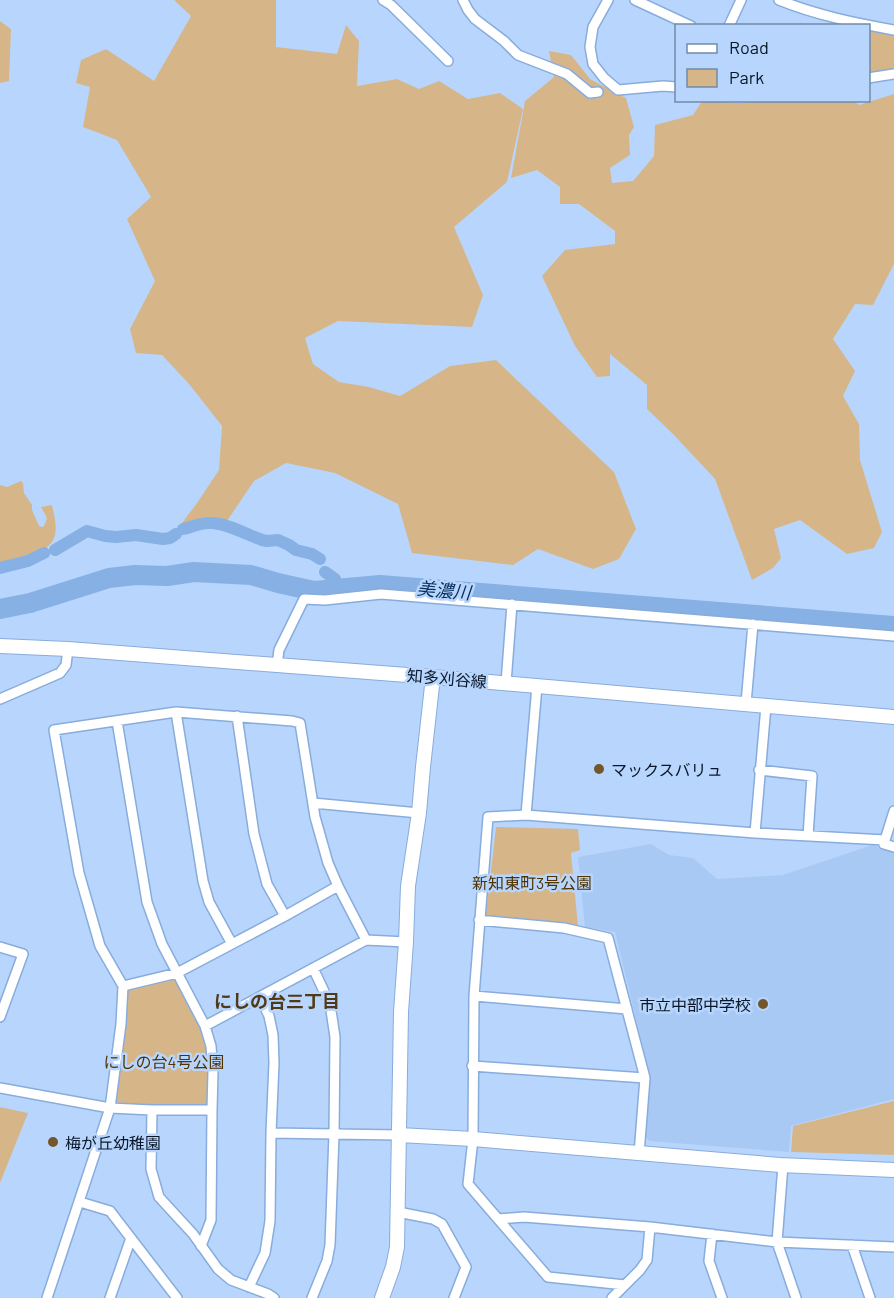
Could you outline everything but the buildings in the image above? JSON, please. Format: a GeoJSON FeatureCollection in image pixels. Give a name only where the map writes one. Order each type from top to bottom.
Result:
{"type":"FeatureCollection","features":[{"type":"Feature","properties":{"kind":"street"},"geometry":{"type":"LineString","coordinates":[[383,0],[448,61]]}},
{"type":"Feature","properties":{"kind":"street"},"geometry":{"type":"LineString","coordinates":[[463,0],[475,20],[504,41],[518,55],[567,74],[590,93],[598,92]]}},
{"type":"Feature","properties":{"kind":"street"},"geometry":{"type":"LineString","coordinates":[[608,0],[592,27],[590,47],[592,64],[618,90],[675,87]]}},
{"type":"Feature","properties":{"kind":"street"},"geometry":{"type":"LineString","coordinates":[[635,0],[687,24]]}},
{"type":"Feature","properties":{"kind":"street"},"geometry":{"type":"LineString","coordinates":[[730,24],[741,0]]}},
{"type":"Feature","properties":{"kind":"street"},"geometry":{"type":"LineString","coordinates":[[779,0],[858,24]]}},
{"type":"Feature","properties":{"kind":"street"},"geometry":{"type":"LineString","coordinates":[[870,26],[894,30]]}},
{"type":"Feature","properties":{"kind":"street"},"geometry":{"type":"LineString","coordinates":[[870,78],[894,74]]}},
{"type":"Feature","properties":{"kind":"street"},"geometry":{"type":"LineString","coordinates":[[277,665],[279,650],[304,599],[325,600],[381,594],[894,636]]}},
{"type":"Feature","properties":{"kind":"street"},"geometry":{"type":"LineString","coordinates":[[506,683],[512,604]]}},
{"type":"Feature","properties":{"kind":"street"},"geometry":{"type":"LineString","coordinates":[[746,703],[753,624]]}},
{"type":"Feature","properties":{"kind":"street","name":"知多刈谷線"},"geometry":{"type":"LineString","coordinates":[[0,646],[433,676],[894,717]]}},
{"type":"Feature","properties":{"kind":"street"},"geometry":{"type":"LineString","coordinates":[[0,699],[60,673],[66,665],[68,649]]}},
{"type":"Feature","properties":{"kind":"street"},"geometry":{"type":"LineString","coordinates":[[382,1298],[393,1267],[397,1246],[401,1012],[408,886],[419,813],[433,676]]}},
{"type":"Feature","properties":{"kind":"street"},"geometry":{"type":"LineString","coordinates":[[525,814],[537,686]]}},
{"type":"Feature","properties":{"kind":"street"},"geometry":{"type":"LineString","coordinates":[[755,833],[766,706]]}},
{"type":"Feature","properties":{"kind":"street"},"geometry":{"type":"LineString","coordinates":[[176,712],[209,902],[232,944]]}},
{"type":"Feature","properties":{"kind":"street"},"geometry":{"type":"LineString","coordinates":[[47,1298],[110,1108],[121,1024],[123,986],[100,946],[79,873],[54,730],[176,712],[300,723],[320,839],[338,886],[366,940]]}},
{"type":"Feature","properties":{"kind":"street"},"geometry":{"type":"LineString","coordinates":[[237,716],[254,834],[267,884],[285,916]]}},
{"type":"Feature","properties":{"kind":"street"},"geometry":{"type":"LineString","coordinates":[[117,720],[147,902],[162,944],[205,1026],[211,1046],[213,1071],[211,1220],[201,1246]]}},
{"type":"Feature","properties":{"kind":"street"},"geometry":{"type":"LineString","coordinates":[[759,770],[812,777],[808,836]]}},
{"type":"Feature","properties":{"kind":"street"},"geometry":{"type":"LineString","coordinates":[[313,803],[419,813]]}},
{"type":"Feature","properties":{"kind":"street"},"geometry":{"type":"LineString","coordinates":[[894,811],[884,844],[894,847]]}},
{"type":"Feature","properties":{"kind":"street"},"geometry":{"type":"LineString","coordinates":[[625,1285],[548,1277],[468,1184],[473,1139],[474,996],[489,817],[525,814],[755,833],[885,840]]}},
{"type":"Feature","properties":{"kind":"street"},"geometry":{"type":"LineString","coordinates":[[123,986],[177,973],[338,886]]}},
{"type":"Feature","properties":{"kind":"street"},"geometry":{"type":"LineString","coordinates":[[479,920],[564,928],[608,938],[645,1078],[639,1154]]}},
{"type":"Feature","properties":{"kind":"street"},"geometry":{"type":"LineString","coordinates":[[205,1026],[366,940],[406,942]]}},
{"type":"Feature","properties":{"kind":"street"},"geometry":{"type":"LineString","coordinates":[[0,946],[23,954],[0,1017]]}},
{"type":"Feature","properties":{"kind":"street"},"geometry":{"type":"LineString","coordinates":[[312,1298],[327,1262],[330,1245],[335,1037],[330,1004],[314,968]]}},
{"type":"Feature","properties":{"kind":"street"},"geometry":{"type":"LineString","coordinates":[[474,996],[627,1009]]}},
{"type":"Feature","properties":{"kind":"street"},"geometry":{"type":"LineString","coordinates":[[249,1287],[265,1253],[270,1221],[273,1035],[269,1016],[260,997]]}},
{"type":"Feature","properties":{"kind":"street"},"geometry":{"type":"LineString","coordinates":[[472,1066],[645,1078]]}},
{"type":"Feature","properties":{"kind":"street"},"geometry":{"type":"LineString","coordinates":[[0,1088],[110,1108],[212,1110]]}},
{"type":"Feature","properties":{"kind":"street"},"geometry":{"type":"LineString","coordinates":[[152,1110],[152,1169],[159,1197],[193,1234],[218,1269],[231,1280],[274,1298]]}},
{"type":"Feature","properties":{"kind":"street"},"geometry":{"type":"LineString","coordinates":[[271,1133],[399,1135],[473,1139],[783,1165],[894,1170]]}},
{"type":"Feature","properties":{"kind":"street"},"geometry":{"type":"LineString","coordinates":[[783,1165],[777,1242],[796,1298]]}},
{"type":"Feature","properties":{"kind":"street"},"geometry":{"type":"LineString","coordinates":[[80,1202],[110,1211],[177,1298]]}},
{"type":"Feature","properties":{"kind":"street"},"geometry":{"type":"LineString","coordinates":[[398,1212],[433,1219],[442,1224],[466,1267],[454,1298]]}},
{"type":"Feature","properties":{"kind":"street"},"geometry":{"type":"LineString","coordinates":[[498,1219],[524,1217],[650,1227],[777,1242],[894,1247]]}},
{"type":"Feature","properties":{"kind":"street"},"geometry":{"type":"LineString","coordinates":[[612,1298],[647,1260],[650,1227]]}},
{"type":"Feature","properties":{"kind":"street"},"geometry":{"type":"LineString","coordinates":[[712,1234],[709,1261],[722,1298]]}},
{"type":"Feature","properties":{"kind":"street"},"geometry":{"type":"LineString","coordinates":[[110,1298],[131,1238]]}},
{"type":"Feature","properties":{"kind":"street"},"geometry":{"type":"LineString","coordinates":[[852,1245],[870,1298]]}},
{"type":"Feature","properties":{"kind":"shaded area","name":"市立中部中学校"},"geometry":{"type":"Polygon","coordinates":[[[651,844],[669,855],[693,858],[717,879],[783,875],[872,845],[894,852],[894,1099],[791,1126],[789,1152],[649,1141],[646,1137],[650,1077],[615,932],[585,927],[578,857],[651,844]]]}},
{"type":"Feature","properties":{"kind":"green space"},"geometry":{"type":"Polygon","coordinates":[[[174,0],[276,0],[276,47],[337,54],[346,25],[359,41],[357,86],[397,79],[419,89],[439,81],[468,99],[500,93],[523,109],[507,182],[454,227],[483,295],[472,327],[338,321],[305,338],[313,364],[339,382],[369,387],[400,396],[450,366],[496,360],[614,472],[636,529],[619,559],[593,569],[538,549],[513,565],[412,553],[398,504],[335,473],[286,463],[254,481],[227,521],[203,520],[179,527],[219,470],[222,426],[189,384],[162,355],[136,353],[130,329],[155,281],[127,219],[151,197],[117,140],[83,127],[90,87],[76,83],[81,60],[106,49],[154,81],[191,16],[174,0]]]}},
{"type":"Feature","properties":{"kind":"green space"},"geometry":{"type":"Polygon","coordinates":[[[0,21],[11,29],[9,81],[0,83],[0,21]]]}},
{"type":"Feature","properties":{"kind":"green space"},"geometry":{"type":"Polygon","coordinates":[[[870,26],[894,30],[894,74],[870,78],[870,26]]]}},
{"type":"Feature","properties":{"kind":"green space"},"geometry":{"type":"Polygon","coordinates":[[[549,51],[571,55],[590,79],[626,98],[634,127],[629,135],[630,155],[610,168],[612,183],[633,181],[654,156],[655,125],[693,115],[701,102],[855,102],[859,105],[894,94],[894,264],[873,305],[855,304],[833,339],[855,371],[843,396],[859,424],[860,460],[882,532],[874,548],[847,554],[800,520],[774,529],[781,558],[773,568],[752,580],[715,479],[647,409],[647,385],[610,354],[610,376],[597,377],[575,346],[542,276],[565,250],[615,244],[615,231],[579,204],[560,204],[560,187],[537,170],[511,178],[525,101],[554,77],[549,51]]]}},
{"type":"Feature","properties":{"kind":"green space"},"geometry":{"type":"Polygon","coordinates":[[[21,481],[39,526],[43,527],[47,518],[41,507],[52,505],[56,530],[54,538],[45,549],[38,553],[22,560],[0,565],[0,485],[7,487],[21,481]]]}},
{"type":"Feature","properties":{"kind":"green space","name":"新知東町3号公園"},"geometry":{"type":"Polygon","coordinates":[[[496,827],[578,829],[580,850],[571,853],[578,926],[485,922],[496,827]]]}},
{"type":"Feature","properties":{"kind":"green space","name":"にしの台4号公園"},"geometry":{"type":"Polygon","coordinates":[[[177,973],[205,1026],[212,1110],[110,1108],[123,986],[177,973]]]}},
{"type":"Feature","properties":{"kind":"green space"},"geometry":{"type":"Polygon","coordinates":[[[894,1101],[894,1155],[791,1152],[793,1126],[894,1101]]]}},
{"type":"Feature","properties":{"kind":"green space"},"geometry":{"type":"Polygon","coordinates":[[[0,1107],[28,1113],[0,1183],[0,1107]]]}},
{"type":"Feature","properties":{"kind":"waterway"},"geometry":{"type":"LineString","coordinates":[[183,529],[204,523],[217,524],[262,540],[278,540],[320,559]]}},
{"type":"Feature","properties":{"kind":"waterway"},"geometry":{"type":"LineString","coordinates":[[55,550],[87,531],[105,536],[136,535],[163,539],[176,534]]}},
{"type":"Feature","properties":{"kind":"waterway"},"geometry":{"type":"LineString","coordinates":[[0,568],[28,561],[44,553]]}},
{"type":"Feature","properties":{"kind":"waterway","name":"美濃川"},"geometry":{"type":"LineString","coordinates":[[0,609],[30,603],[109,578],[135,575],[167,576],[194,572],[251,575],[314,591],[380,585],[894,626]]}},
{"type":"Feature","properties":{"kind":"waterway"},"geometry":{"type":"LineString","coordinates":[[325,572],[335,579]]}},
{"type":"Feature","properties":{"kind":"place","name":"マックスバリュ"},"geometry":{"type":"Point","coordinates":[599,769]}},
{"type":"Feature","properties":{"kind":"place","name":"市立中部中学校"},"geometry":{"type":"Point","coordinates":[763,1004]}},
{"type":"Feature","properties":{"kind":"place","name":"梅が丘幼稚園"},"geometry":{"type":"Point","coordinates":[53,1142]}},
{"type":"Feature","properties":{"kind":"district","name":"にしの台三丁目"},"geometry":{"type":"Point","coordinates":[277,1001]}}]}
